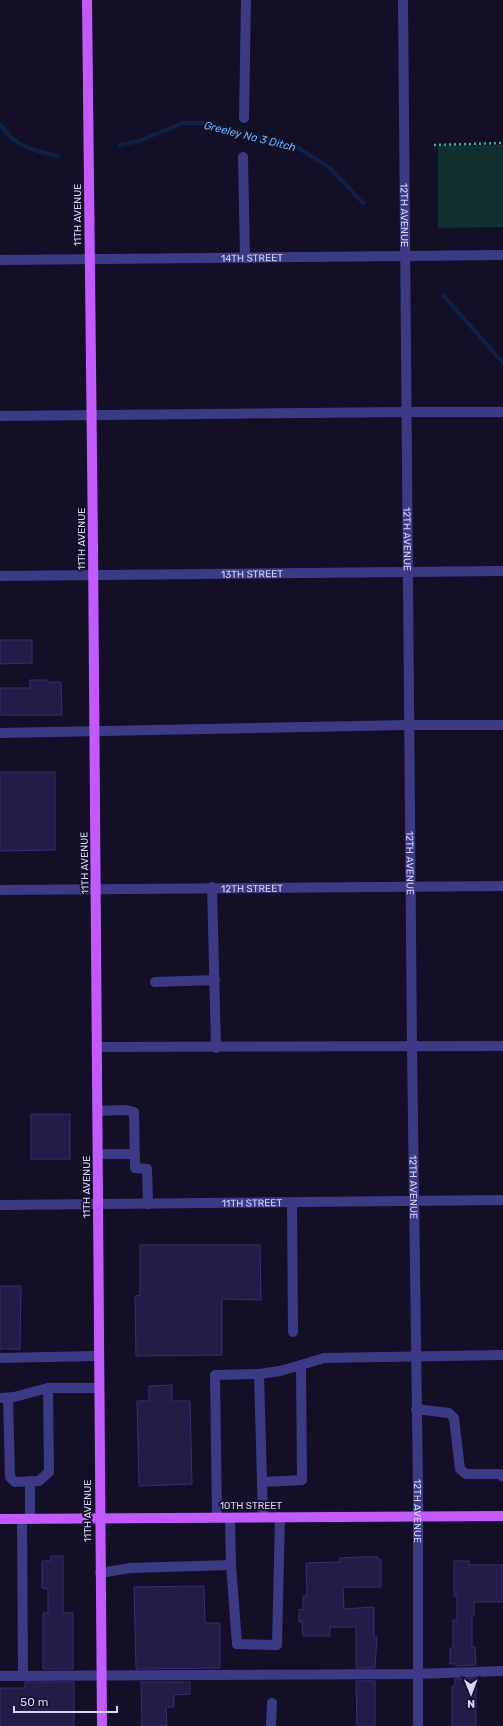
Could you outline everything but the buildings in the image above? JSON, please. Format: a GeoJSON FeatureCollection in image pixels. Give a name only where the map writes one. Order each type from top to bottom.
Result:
{"type":"FeatureCollection","features":[{"type":"Feature","properties":{"kind":"main road","name":"11TH AVENUE"},"geometry":{"type":"LineString","coordinates":[[87,0],[96,888],[99,1518],[102,1726]]}},
{"type":"Feature","properties":{"kind":"main road","name":"10TH STREET"},"geometry":{"type":"LineString","coordinates":[[0,1519],[503,1516]]}},
{"type":"Feature","properties":{"kind":"street"},"geometry":{"type":"LineString","coordinates":[[244,118],[246,0]]}},
{"type":"Feature","properties":{"kind":"street","name":"12TH AVENUE"},"geometry":{"type":"LineString","coordinates":[[403,0],[416,1356],[418,1726]]}},
{"type":"Feature","properties":{"kind":"street"},"geometry":{"type":"LineString","coordinates":[[243,157],[245,258]]}},
{"type":"Feature","properties":{"kind":"street","name":"14TH STREET"},"geometry":{"type":"LineString","coordinates":[[0,260],[503,256]]}},
{"type":"Feature","properties":{"kind":"street"},"geometry":{"type":"LineString","coordinates":[[0,416],[91,414],[503,412]]}},
{"type":"Feature","properties":{"kind":"street","name":"13TH STREET"},"geometry":{"type":"LineString","coordinates":[[0,576],[503,571]]}},
{"type":"Feature","properties":{"kind":"street"},"geometry":{"type":"LineString","coordinates":[[0,733],[409,725],[503,725]]}},
{"type":"Feature","properties":{"kind":"street","name":"12TH STREET"},"geometry":{"type":"LineString","coordinates":[[0,890],[96,888],[503,886]]}},
{"type":"Feature","properties":{"kind":"street"},"geometry":{"type":"LineString","coordinates":[[212,888],[216,1048]]}},
{"type":"Feature","properties":{"kind":"street"},"geometry":{"type":"LineString","coordinates":[[155,982],[215,980]]}},
{"type":"Feature","properties":{"kind":"street"},"geometry":{"type":"LineString","coordinates":[[97,1047],[412,1048],[503,1046]]}},
{"type":"Feature","properties":{"kind":"street"},"geometry":{"type":"LineString","coordinates":[[97,1111],[126,1110],[134,1112],[135,1168],[146,1169],[148,1204]]}},
{"type":"Feature","properties":{"kind":"street"},"geometry":{"type":"LineString","coordinates":[[98,1154],[135,1154]]}},
{"type":"Feature","properties":{"kind":"street","name":"11TH STREET"},"geometry":{"type":"LineString","coordinates":[[0,1205],[503,1200]]}},
{"type":"Feature","properties":{"kind":"street"},"geometry":{"type":"LineString","coordinates":[[292,1202],[292,1332]]}},
{"type":"Feature","properties":{"kind":"street"},"geometry":{"type":"LineString","coordinates":[[217,1518],[215,1375],[259,1374],[280,1371],[324,1358],[503,1355]]}},
{"type":"Feature","properties":{"kind":"street"},"geometry":{"type":"LineString","coordinates":[[0,1358],[98,1356]]}},
{"type":"Feature","properties":{"kind":"street"},"geometry":{"type":"LineString","coordinates":[[263,1482],[302,1480],[301,1365]]}},
{"type":"Feature","properties":{"kind":"street"},"geometry":{"type":"LineString","coordinates":[[259,1374],[263,1517]]}},
{"type":"Feature","properties":{"kind":"street"},"geometry":{"type":"LineString","coordinates":[[48,1388],[49,1472],[42,1479],[15,1482],[10,1477],[4,1398],[48,1388],[99,1388]]}},
{"type":"Feature","properties":{"kind":"street"},"geometry":{"type":"LineString","coordinates":[[416,1409],[449,1413],[454,1418],[456,1422],[460,1469],[466,1474],[500,1474],[503,1477]]}},
{"type":"Feature","properties":{"kind":"street"},"geometry":{"type":"LineString","coordinates":[[23,1676],[26,1519],[30,1481]]}},
{"type":"Feature","properties":{"kind":"street"},"geometry":{"type":"LineString","coordinates":[[230,1518],[231,1565],[238,1644],[277,1645],[280,1517]]}},
{"type":"Feature","properties":{"kind":"street"},"geometry":{"type":"LineString","coordinates":[[100,1573],[130,1568],[231,1565]]}},
{"type":"Feature","properties":{"kind":"street"},"geometry":{"type":"LineString","coordinates":[[0,1676],[417,1674],[503,1671]]}},
{"type":"Feature","properties":{"kind":"street"},"geometry":{"type":"LineString","coordinates":[[271,1726],[272,1704]]}},
{"type":"Feature","properties":{"kind":"path"},"geometry":{"type":"LineString","coordinates":[[434,145],[503,143]]}},
{"type":"Feature","properties":{"kind":"green space"},"geometry":{"type":"Polygon","coordinates":[[[503,145],[503,227],[438,228],[438,146],[503,145]]]}},
{"type":"Feature","properties":{"kind":"waterway","name":"Greeley No 3 Ditch"},"geometry":{"type":"LineString","coordinates":[[120,145],[139,141],[183,123],[208,123],[295,146],[330,168],[363,203]]}},
{"type":"Feature","properties":{"kind":"waterway","name":"Greeley No 3 Ditch"},"geometry":{"type":"LineString","coordinates":[[0,124],[12,138],[25,147],[58,156]]}},
{"type":"Feature","properties":{"kind":"waterway","name":"Greeley No 3 Ditch"},"geometry":{"type":"LineString","coordinates":[[443,295],[503,363]]}}]}
